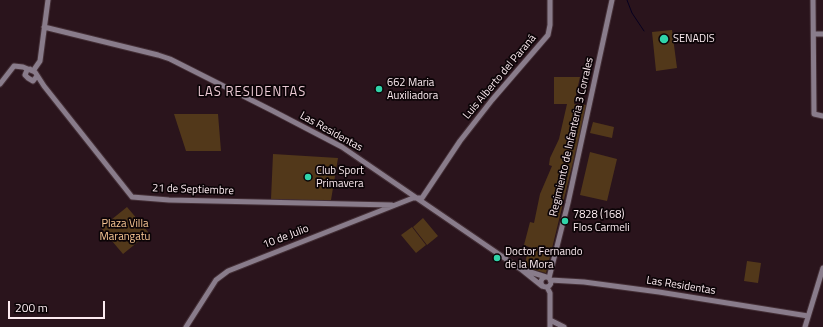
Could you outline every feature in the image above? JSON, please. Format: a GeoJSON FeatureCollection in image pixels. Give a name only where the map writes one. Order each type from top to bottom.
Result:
{"type":"FeatureCollection","features":[{"type":"Feature","properties":{"kind":"main road"},"geometry":{"type":"LineString","coordinates":[[25,75],[27,70],[32,70],[40,61],[48,0]]}},
{"type":"Feature","properties":{"kind":"main road","name":"Luis Alberto del Paraná"},"geometry":{"type":"LineString","coordinates":[[418,198],[422,198],[460,141],[497,92],[548,35],[550,25],[550,0]]}},
{"type":"Feature","properties":{"kind":"main road","name":"Regimiento de Infanteria 3 Corrales"},"geometry":{"type":"LineString","coordinates":[[548,279],[568,203],[612,0]]}},
{"type":"Feature","properties":{"kind":"main road"},"geometry":{"type":"LineString","coordinates":[[813,0],[814,114],[823,116]]}},
{"type":"Feature","properties":{"kind":"main road","name":"Las Residentas"},"geometry":{"type":"LineString","coordinates":[[44,27],[170,59],[342,147],[545,286]]}},
{"type":"Feature","properties":{"kind":"main road"},"geometry":{"type":"LineString","coordinates":[[814,34],[823,34]]}},
{"type":"Feature","properties":{"kind":"main road"},"geometry":{"type":"LineString","coordinates":[[0,84],[12,67],[18,66],[32,70]]}},
{"type":"Feature","properties":{"kind":"main road","name":"21 de Septiembre"},"geometry":{"type":"LineString","coordinates":[[18,66],[32,81],[40,86],[44,86]]}},
{"type":"Feature","properties":{"kind":"main road","name":"21 de Septiembre"},"geometry":{"type":"LineString","coordinates":[[32,70],[132,197],[169,200],[395,205]]}},
{"type":"Feature","properties":{"kind":"main road"},"geometry":{"type":"LineString","coordinates":[[32,81],[36,79],[37,76]]}},
{"type":"Feature","properties":{"kind":"main road","name":"10 de Julio"},"geometry":{"type":"LineString","coordinates":[[186,327],[216,280],[228,271],[413,198],[418,198]]}},
{"type":"Feature","properties":{"kind":"main road"},"geometry":{"type":"LineString","coordinates":[[805,327],[823,268]]}},
{"type":"Feature","properties":{"kind":"main road","name":"Las Residentas"},"geometry":{"type":"LineString","coordinates":[[522,270],[548,279],[584,282],[659,292],[808,316]]}},
{"type":"Feature","properties":{"kind":"main road"},"geometry":{"type":"LineString","coordinates":[[545,286],[551,284],[548,279],[542,279],[540,282],[550,293],[550,327]]}},
{"type":"Feature","properties":{"kind":"main road"},"geometry":{"type":"LineString","coordinates":[[550,320],[564,327]]}},
{"type":"Feature","properties":{"kind":"green space"},"geometry":{"type":"Polygon","coordinates":[[[672,30],[677,68],[656,71],[652,32],[672,30]]]}},
{"type":"Feature","properties":{"kind":"green space"},"geometry":{"type":"Polygon","coordinates":[[[554,77],[580,77],[574,104],[587,105],[546,273],[524,267],[529,247],[524,245],[530,222],[534,223],[540,194],[552,166],[549,165],[550,158],[559,139],[567,104],[554,104],[554,77]]]}},
{"type":"Feature","properties":{"kind":"green space"},"geometry":{"type":"Polygon","coordinates":[[[174,114],[218,114],[221,151],[186,151],[174,114]]]}},
{"type":"Feature","properties":{"kind":"green space"},"geometry":{"type":"Polygon","coordinates":[[[593,122],[614,127],[612,138],[590,133],[593,122]]]}},
{"type":"Feature","properties":{"kind":"green space"},"geometry":{"type":"Polygon","coordinates":[[[590,152],[617,159],[607,201],[580,195],[590,152]]]}},
{"type":"Feature","properties":{"kind":"green space"},"geometry":{"type":"Polygon","coordinates":[[[273,154],[338,158],[331,200],[271,199],[273,154]]]}},
{"type":"Feature","properties":{"kind":"green space","name":"Plaza Villa Marangatu"},"geometry":{"type":"Polygon","coordinates":[[[127,207],[149,233],[123,254],[101,228],[127,207]]]}},
{"type":"Feature","properties":{"kind":"green space"},"geometry":{"type":"Polygon","coordinates":[[[423,218],[438,236],[427,245],[413,227],[423,218]]]}},
{"type":"Feature","properties":{"kind":"green space"},"geometry":{"type":"Polygon","coordinates":[[[412,227],[426,245],[416,253],[401,235],[412,227]]]}},
{"type":"Feature","properties":{"kind":"green space"},"geometry":{"type":"Polygon","coordinates":[[[747,261],[761,263],[758,283],[744,281],[747,261]]]}},
{"type":"Feature","properties":{"kind":"waterway"},"geometry":{"type":"LineString","coordinates":[[627,0],[632,13],[644,31]]}},
{"type":"Feature","properties":{"kind":"place","name":"SENADIS"},"geometry":{"type":"Point","coordinates":[664,39]}},
{"type":"Feature","properties":{"kind":"place","name":"662 Maria Auxiliadora"},"geometry":{"type":"Point","coordinates":[379,89]}},
{"type":"Feature","properties":{"kind":"place","name":"Club Sport Primavera"},"geometry":{"type":"Point","coordinates":[308,177]}},
{"type":"Feature","properties":{"kind":"place","name":"7828 (168) Flos Carmeli"},"geometry":{"type":"Point","coordinates":[565,221]}},
{"type":"Feature","properties":{"kind":"place","name":"Doctor Fernando de la Mora"},"geometry":{"type":"Point","coordinates":[497,258]}},
{"type":"Feature","properties":{"kind":"district","name":"LAS RESIDENTAS"},"geometry":{"type":"Point","coordinates":[252,93]}}]}
